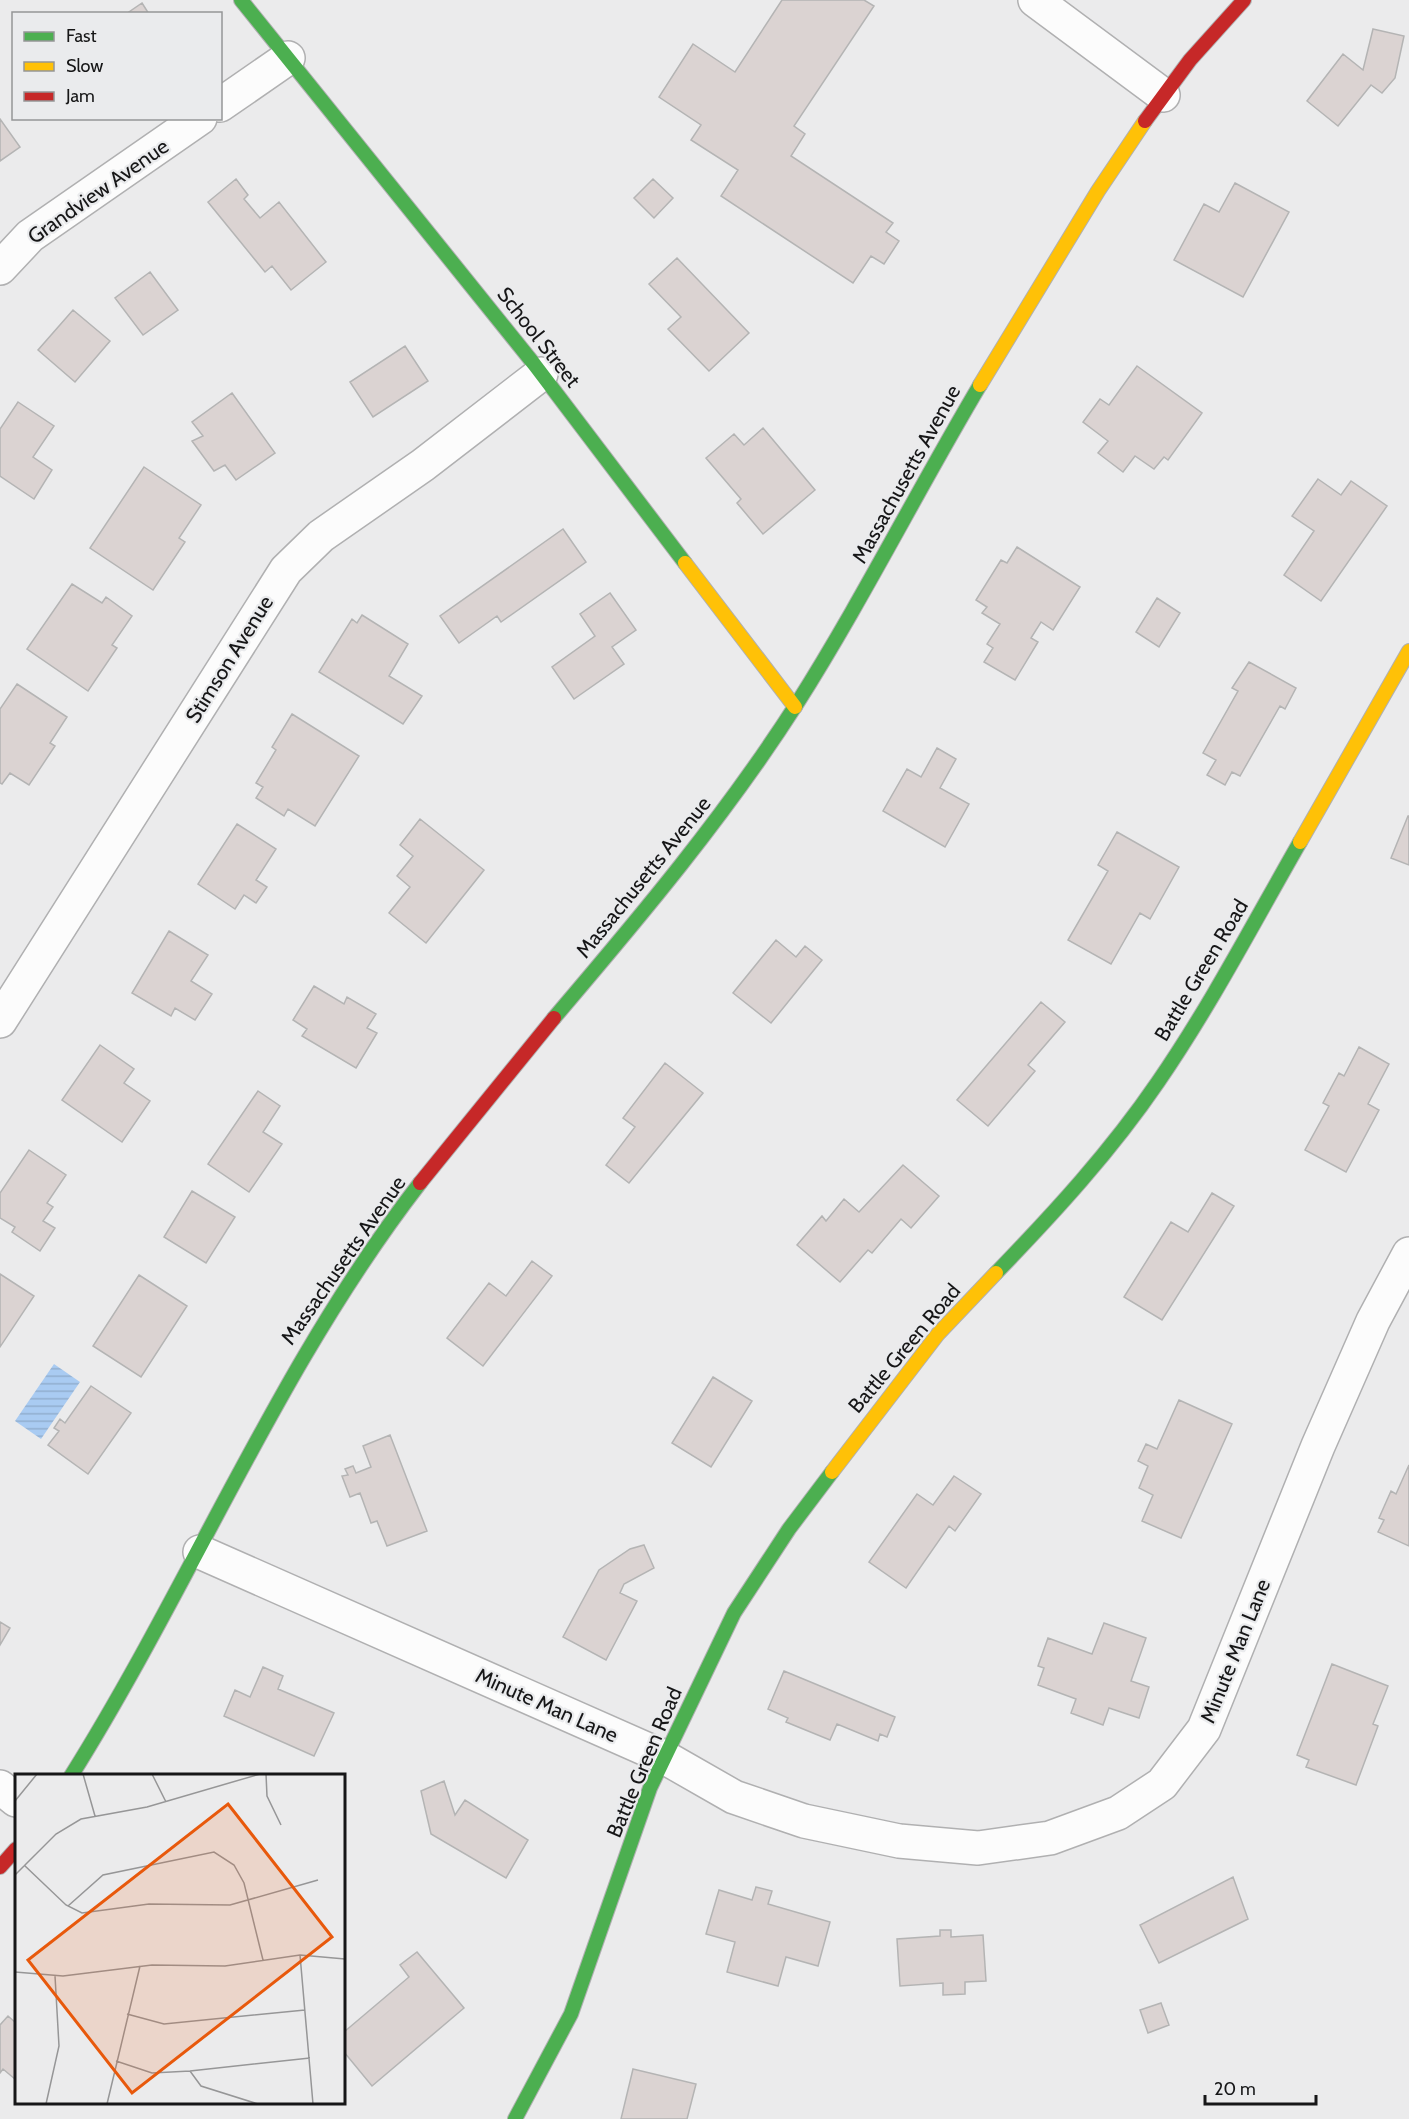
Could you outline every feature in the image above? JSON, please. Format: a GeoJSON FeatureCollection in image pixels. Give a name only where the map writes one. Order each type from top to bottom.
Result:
{"type":"FeatureCollection","features":[{"type":"Feature","properties":{"kind":"street","name":"School Street"},"geometry":{"type":"LineString","coordinates":[[241,0],[541,374],[795,707]]}},
{"type":"Feature","properties":{"kind":"street"},"geometry":{"type":"LineString","coordinates":[[1035,0],[1163,95]]}},
{"type":"Feature","properties":{"kind":"street","name":"Massachusetts Avenue"},"geometry":{"type":"LineString","coordinates":[[72,1774],[110,1716],[200,1552],[288,1379],[358,1268],[488,1096],[644,912],[740,791],[795,707],[857,605],[966,409],[1125,146],[1163,95],[1244,0]]}},
{"type":"Feature","properties":{"kind":"street"},"geometry":{"type":"LineString","coordinates":[[222,104],[288,58]]}},
{"type":"Feature","properties":{"kind":"street","name":"Grandview Avenue"},"geometry":{"type":"LineString","coordinates":[[0,268],[30,236],[197,120]]}},
{"type":"Feature","properties":{"kind":"street","name":"Stimson Avenue"},"geometry":{"type":"LineString","coordinates":[[0,1020],[286,570],[321,536],[423,465],[541,374]]}},
{"type":"Feature","properties":{"kind":"street","name":"Battle Green Road"},"geometry":{"type":"LineString","coordinates":[[515,2119],[571,2014],[650,1788],[734,1612],[802,1510],[938,1334],[1042,1225],[1108,1149],[1158,1082],[1203,1012],[1409,651]]}},
{"type":"Feature","properties":{"kind":"street","name":"Minute Man Lane"},"geometry":{"type":"LineString","coordinates":[[200,1552],[664,1757],[734,1797],[804,1821],[899,1841],[978,1848],[1050,1838],[1118,1813],[1162,1784],[1204,1729],[1318,1446],[1373,1322],[1409,1254]]}},
{"type":"Feature","properties":{"kind":"street"},"geometry":{"type":"LineString","coordinates":[[0,1787],[15,1799]]}},
{"type":"Feature","properties":{"kind":"street"},"geometry":{"type":"LineString","coordinates":[[0,1867],[15,1850]]}},
{"type":"Feature","properties":{"kind":"water"},"geometry":{"type":"Polygon","coordinates":[[[54,1364],[80,1382],[41,1439],[15,1421],[54,1364]]]}},
{"type":"Feature","properties":{"kind":"building"},"geometry":{"type":"Polygon","coordinates":[[[782,0],[864,0],[874,6],[794,126],[805,134],[791,156],[893,223],[886,232],[899,241],[884,264],[871,256],[853,283],[721,196],[738,170],[691,140],[701,125],[659,97],[693,44],[735,72],[782,0]]]}},
{"type":"Feature","properties":{"kind":"building"},"geometry":{"type":"Polygon","coordinates":[[[142,3],[148,12],[129,12],[142,3]]]}},
{"type":"Feature","properties":{"kind":"building"},"geometry":{"type":"Polygon","coordinates":[[[1373,29],[1404,36],[1395,78],[1382,93],[1371,85],[1338,126],[1307,101],[1343,54],[1363,70],[1373,29]]]}},
{"type":"Feature","properties":{"kind":"building"},"geometry":{"type":"Polygon","coordinates":[[[0,119],[20,147],[0,161],[0,119]]]}},
{"type":"Feature","properties":{"kind":"building"},"geometry":{"type":"Polygon","coordinates":[[[236,179],[248,195],[244,199],[260,218],[279,202],[326,262],[291,290],[272,266],[265,272],[208,202],[236,179]]]}},
{"type":"Feature","properties":{"kind":"building"},"geometry":{"type":"Polygon","coordinates":[[[653,179],[673,198],[654,218],[634,198],[653,179]]]}},
{"type":"Feature","properties":{"kind":"building"},"geometry":{"type":"Polygon","coordinates":[[[1235,183],[1289,212],[1243,297],[1174,260],[1204,204],[1219,212],[1235,183]]]}},
{"type":"Feature","properties":{"kind":"building"},"geometry":{"type":"Polygon","coordinates":[[[677,258],[749,333],[709,371],[668,329],[681,317],[649,284],[677,258]]]}},
{"type":"Feature","properties":{"kind":"building"},"geometry":{"type":"Polygon","coordinates":[[[150,272],[178,310],[143,335],[115,298],[150,272]]]}},
{"type":"Feature","properties":{"kind":"building"},"geometry":{"type":"Polygon","coordinates":[[[73,310],[110,341],[75,382],[38,350],[73,310]]]}},
{"type":"Feature","properties":{"kind":"building"},"geometry":{"type":"Polygon","coordinates":[[[405,346],[428,381],[373,417],[350,382],[405,346]]]}},
{"type":"Feature","properties":{"kind":"building"},"geometry":{"type":"Polygon","coordinates":[[[1137,366],[1202,413],[1168,460],[1164,457],[1154,469],[1135,456],[1123,472],[1098,453],[1108,441],[1083,422],[1100,399],[1109,405],[1137,366]]]}},
{"type":"Feature","properties":{"kind":"building"},"geometry":{"type":"Polygon","coordinates":[[[232,393],[275,453],[236,480],[225,465],[214,471],[192,441],[203,436],[192,422],[232,393]]]}},
{"type":"Feature","properties":{"kind":"building"},"geometry":{"type":"Polygon","coordinates":[[[18,402],[54,426],[33,457],[52,470],[34,499],[0,476],[0,429],[18,402]]]}},
{"type":"Feature","properties":{"kind":"building"},"geometry":{"type":"Polygon","coordinates":[[[763,428],[815,490],[763,534],[737,503],[741,499],[706,458],[734,434],[744,445],[763,428]]]}},
{"type":"Feature","properties":{"kind":"building"},"geometry":{"type":"Polygon","coordinates":[[[144,467],[201,505],[179,538],[185,542],[153,590],[90,548],[144,467]]]}},
{"type":"Feature","properties":{"kind":"building"},"geometry":{"type":"Polygon","coordinates":[[[1318,479],[1341,495],[1351,481],[1387,506],[1321,601],[1284,575],[1314,531],[1292,516],[1318,479]]]}},
{"type":"Feature","properties":{"kind":"building"},"geometry":{"type":"Polygon","coordinates":[[[563,529],[586,562],[501,622],[497,616],[459,643],[440,616],[563,529]]]}},
{"type":"Feature","properties":{"kind":"building"},"geometry":{"type":"Polygon","coordinates":[[[1017,547],[1080,587],[1053,630],[1041,622],[1031,638],[1038,642],[1015,680],[984,662],[993,648],[987,644],[1000,624],[982,613],[987,607],[976,600],[1001,560],[1007,563],[1017,547]]]}},
{"type":"Feature","properties":{"kind":"building"},"geometry":{"type":"Polygon","coordinates":[[[72,584],[102,603],[106,597],[132,616],[112,645],[117,648],[88,691],[27,649],[72,584]]]}},
{"type":"Feature","properties":{"kind":"building"},"geometry":{"type":"Polygon","coordinates":[[[610,593],[636,630],[612,647],[624,664],[574,699],[552,667],[595,636],[580,614],[610,593]]]}},
{"type":"Feature","properties":{"kind":"building"},"geometry":{"type":"Polygon","coordinates":[[[1157,598],[1180,613],[1159,647],[1136,632],[1157,598]]]}},
{"type":"Feature","properties":{"kind":"building"},"geometry":{"type":"Polygon","coordinates":[[[362,615],[408,644],[389,676],[422,696],[403,724],[319,672],[352,619],[357,623],[362,615]]]}},
{"type":"Feature","properties":{"kind":"building"},"geometry":{"type":"Polygon","coordinates":[[[1249,662],[1296,688],[1285,709],[1280,706],[1240,776],[1232,772],[1225,785],[1207,775],[1216,760],[1203,753],[1238,691],[1232,688],[1249,662]]]}},
{"type":"Feature","properties":{"kind":"building"},"geometry":{"type":"Polygon","coordinates":[[[17,684],[67,717],[50,743],[55,746],[29,785],[10,773],[2,784],[0,783],[0,709],[17,684]]]}},
{"type":"Feature","properties":{"kind":"building"},"geometry":{"type":"Polygon","coordinates":[[[292,714],[359,756],[315,826],[288,809],[284,816],[256,798],[263,787],[256,783],[276,750],[272,747],[292,714]]]}},
{"type":"Feature","properties":{"kind":"building"},"geometry":{"type":"Polygon","coordinates":[[[937,748],[956,759],[940,788],[969,804],[945,847],[883,811],[907,769],[921,777],[937,748]]]}},
{"type":"Feature","properties":{"kind":"building"},"geometry":{"type":"Polygon","coordinates":[[[1409,816],[1409,865],[1391,858],[1409,816]]]}},
{"type":"Feature","properties":{"kind":"building"},"geometry":{"type":"Polygon","coordinates":[[[420,819],[484,870],[426,943],[389,913],[410,887],[397,876],[413,856],[400,845],[420,819]]]}},
{"type":"Feature","properties":{"kind":"building"},"geometry":{"type":"Polygon","coordinates":[[[237,824],[276,849],[256,880],[267,887],[256,903],[244,895],[235,909],[198,884],[237,824]]]}},
{"type":"Feature","properties":{"kind":"building"},"geometry":{"type":"Polygon","coordinates":[[[1117,832],[1179,867],[1150,919],[1140,913],[1111,964],[1068,940],[1108,871],[1098,865],[1117,832]]]}},
{"type":"Feature","properties":{"kind":"building"},"geometry":{"type":"Polygon","coordinates":[[[169,931],[208,955],[191,981],[212,994],[195,1020],[175,1008],[171,1016],[132,993],[169,931]]]}},
{"type":"Feature","properties":{"kind":"building"},"geometry":{"type":"Polygon","coordinates":[[[776,940],[796,957],[805,946],[822,960],[771,1023],[733,993],[776,940]]]}},
{"type":"Feature","properties":{"kind":"building"},"geometry":{"type":"Polygon","coordinates":[[[314,986],[344,1004],[347,997],[376,1014],[367,1028],[377,1033],[356,1068],[302,1036],[307,1029],[293,1020],[314,986]]]}},
{"type":"Feature","properties":{"kind":"building"},"geometry":{"type":"Polygon","coordinates":[[[1041,1002],[1065,1022],[1028,1065],[1035,1071],[988,1126],[957,1100],[1041,1002]]]}},
{"type":"Feature","properties":{"kind":"building"},"geometry":{"type":"Polygon","coordinates":[[[100,1045],[134,1069],[124,1083],[150,1101],[122,1142],[62,1100],[100,1045]]]}},
{"type":"Feature","properties":{"kind":"building"},"geometry":{"type":"Polygon","coordinates":[[[1359,1047],[1389,1064],[1368,1104],[1379,1110],[1346,1172],[1305,1150],[1329,1106],[1323,1103],[1339,1073],[1344,1076],[1359,1047]]]}},
{"type":"Feature","properties":{"kind":"building"},"geometry":{"type":"Polygon","coordinates":[[[665,1063],[703,1093],[629,1183],[606,1165],[635,1127],[623,1118],[665,1063]]]}},
{"type":"Feature","properties":{"kind":"building"},"geometry":{"type":"Polygon","coordinates":[[[258,1091],[280,1106],[263,1132],[282,1144],[249,1192],[208,1164],[258,1091]]]}},
{"type":"Feature","properties":{"kind":"building"},"geometry":{"type":"Polygon","coordinates":[[[29,1150],[66,1175],[47,1203],[53,1207],[43,1221],[55,1228],[40,1251],[12,1232],[15,1227],[0,1218],[0,1193],[29,1150]]]}},
{"type":"Feature","properties":{"kind":"building"},"geometry":{"type":"Polygon","coordinates":[[[903,1165],[939,1196],[911,1228],[901,1219],[872,1253],[868,1250],[840,1282],[797,1245],[822,1216],[826,1221],[844,1199],[859,1212],[903,1165]]]}},
{"type":"Feature","properties":{"kind":"building"},"geometry":{"type":"Polygon","coordinates":[[[192,1191],[235,1217],[206,1263],[164,1237],[192,1191]]]}},
{"type":"Feature","properties":{"kind":"building"},"geometry":{"type":"Polygon","coordinates":[[[1212,1193],[1234,1206],[1162,1320],[1124,1297],[1171,1222],[1188,1232],[1212,1193]]]}},
{"type":"Feature","properties":{"kind":"building"},"geometry":{"type":"Polygon","coordinates":[[[532,1261],[552,1276],[483,1366],[447,1338],[489,1283],[506,1296],[532,1261]]]}},
{"type":"Feature","properties":{"kind":"building"},"geometry":{"type":"Polygon","coordinates":[[[0,1274],[34,1296],[0,1347],[0,1274]]]}},
{"type":"Feature","properties":{"kind":"building"},"geometry":{"type":"Polygon","coordinates":[[[139,1275],[187,1306],[141,1377],[93,1346],[139,1275]]]}},
{"type":"Feature","properties":{"kind":"building"},"geometry":{"type":"Polygon","coordinates":[[[713,1377],[752,1401],[711,1467],[672,1443],[713,1377]]]}},
{"type":"Feature","properties":{"kind":"building"},"geometry":{"type":"Polygon","coordinates":[[[91,1386],[131,1413],[88,1474],[48,1445],[59,1431],[54,1428],[60,1419],[65,1423],[91,1386]]]}},
{"type":"Feature","properties":{"kind":"building"},"geometry":{"type":"Polygon","coordinates":[[[1179,1400],[1232,1424],[1181,1538],[1142,1521],[1153,1495],[1139,1488],[1148,1466],[1138,1461],[1146,1444],[1157,1449],[1179,1400]]]}},
{"type":"Feature","properties":{"kind":"building"},"geometry":{"type":"Polygon","coordinates":[[[390,1435],[427,1531],[387,1546],[377,1521],[371,1523],[360,1493],[350,1497],[342,1476],[348,1475],[345,1469],[353,1466],[356,1473],[371,1467],[363,1446],[390,1435]]]}},
{"type":"Feature","properties":{"kind":"building"},"geometry":{"type":"Polygon","coordinates":[[[1409,1465],[1409,1546],[1378,1532],[1384,1520],[1379,1518],[1391,1491],[1396,1494],[1409,1465]]]}},
{"type":"Feature","properties":{"kind":"building"},"geometry":{"type":"Polygon","coordinates":[[[954,1476],[981,1494],[955,1531],[949,1526],[906,1588],[869,1562],[917,1494],[933,1505],[954,1476]]]}},
{"type":"Feature","properties":{"kind":"building"},"geometry":{"type":"Polygon","coordinates":[[[644,1545],[654,1568],[624,1584],[620,1593],[637,1601],[606,1660],[563,1637],[599,1570],[630,1549],[644,1545]]]}},
{"type":"Feature","properties":{"kind":"building"},"geometry":{"type":"Polygon","coordinates":[[[0,1622],[10,1628],[0,1645],[0,1622]]]}},
{"type":"Feature","properties":{"kind":"building"},"geometry":{"type":"Polygon","coordinates":[[[1104,1623],[1146,1638],[1131,1681],[1149,1687],[1139,1718],[1109,1708],[1103,1725],[1071,1713],[1076,1699],[1038,1685],[1044,1668],[1038,1666],[1048,1638],[1092,1654],[1104,1623]]]}},
{"type":"Feature","properties":{"kind":"building"},"geometry":{"type":"Polygon","coordinates":[[[1332,1664],[1388,1686],[1373,1724],[1378,1726],[1356,1785],[1306,1767],[1309,1760],[1297,1755],[1332,1664]]]}},
{"type":"Feature","properties":{"kind":"building"},"geometry":{"type":"Polygon","coordinates":[[[263,1667],[283,1676],[278,1689],[334,1713],[314,1756],[224,1716],[235,1690],[250,1697],[263,1667]]]}},
{"type":"Feature","properties":{"kind":"building"},"geometry":{"type":"Polygon","coordinates":[[[784,1671],[895,1717],[887,1737],[880,1734],[878,1741],[837,1724],[830,1740],[786,1722],[788,1718],[768,1709],[784,1671]]]}},
{"type":"Feature","properties":{"kind":"building"},"geometry":{"type":"Polygon","coordinates":[[[444,1781],[455,1815],[465,1800],[528,1840],[506,1878],[431,1834],[421,1791],[444,1781]]]}},
{"type":"Feature","properties":{"kind":"building"},"geometry":{"type":"Polygon","coordinates":[[[1233,1877],[1248,1919],[1159,1963],[1140,1925],[1233,1877]]]}},
{"type":"Feature","properties":{"kind":"building"},"geometry":{"type":"Polygon","coordinates":[[[756,1887],[772,1891],[768,1904],[830,1922],[818,1966],[786,1957],[778,1986],[727,1972],[735,1942],[706,1934],[719,1890],[752,1900],[756,1887]]]}},
{"type":"Feature","properties":{"kind":"building"},"geometry":{"type":"Polygon","coordinates":[[[940,1930],[951,1930],[951,1937],[983,1935],[986,1981],[965,1982],[965,1994],[943,1995],[943,1983],[900,1986],[897,1939],[940,1936],[940,1930]]]}},
{"type":"Feature","properties":{"kind":"building"},"geometry":{"type":"Polygon","coordinates":[[[417,1952],[464,2008],[372,2086],[345,2053],[345,2031],[409,1977],[400,1965],[417,1952]]]}},
{"type":"Feature","properties":{"kind":"building"},"geometry":{"type":"Polygon","coordinates":[[[1161,2003],[1169,2025],[1148,2033],[1140,2010],[1161,2003]]]}},
{"type":"Feature","properties":{"kind":"building"},"geometry":{"type":"Polygon","coordinates":[[[8,2016],[15,2022],[15,2079],[3,2069],[0,2073],[0,2025],[8,2016]]]}},
{"type":"Feature","properties":{"kind":"building"},"geometry":{"type":"Polygon","coordinates":[[[633,2069],[696,2084],[687,2119],[621,2119],[633,2069]]]}},
{"type":"Feature","properties":{"kind":"traffic: fast"},"geometry":{"type":"LineString","coordinates":[[241,0],[534,364],[685,563]]}},
{"type":"Feature","properties":{"kind":"traffic: fast"},"geometry":{"type":"LineString","coordinates":[[554,1018],[681,865],[769,746],[844,626],[980,385]]}},
{"type":"Feature","properties":{"kind":"traffic: fast"},"geometry":{"type":"LineString","coordinates":[[996,1273],[1081,1181],[1140,1108],[1214,993],[1300,842]]}},
{"type":"Feature","properties":{"kind":"traffic: fast"},"geometry":{"type":"LineString","coordinates":[[72,1774],[157,1627],[238,1475],[323,1325],[370,1253],[420,1183]]}},
{"type":"Feature","properties":{"kind":"traffic: fast"},"geometry":{"type":"LineString","coordinates":[[515,2119],[571,2014],[650,1788],[734,1613],[789,1529],[832,1472]]}},
{"type":"Feature","properties":{"kind":"traffic: slow"},"geometry":{"type":"LineString","coordinates":[[980,385],[1098,191],[1145,121]]}},
{"type":"Feature","properties":{"kind":"traffic: slow"},"geometry":{"type":"LineString","coordinates":[[685,563],[795,707]]}},
{"type":"Feature","properties":{"kind":"traffic: slow"},"geometry":{"type":"LineString","coordinates":[[1300,842],[1409,651]]}},
{"type":"Feature","properties":{"kind":"traffic: slow"},"geometry":{"type":"LineString","coordinates":[[832,1472],[938,1334],[996,1273]]}},
{"type":"Feature","properties":{"kind":"traffic: jam"},"geometry":{"type":"LineString","coordinates":[[1145,121],[1190,60],[1244,0]]}},
{"type":"Feature","properties":{"kind":"traffic: jam"},"geometry":{"type":"LineString","coordinates":[[420,1183],[554,1018]]}},
{"type":"Feature","properties":{"kind":"traffic: jam"},"geometry":{"type":"LineString","coordinates":[[0,1867],[15,1850]]}}]}
